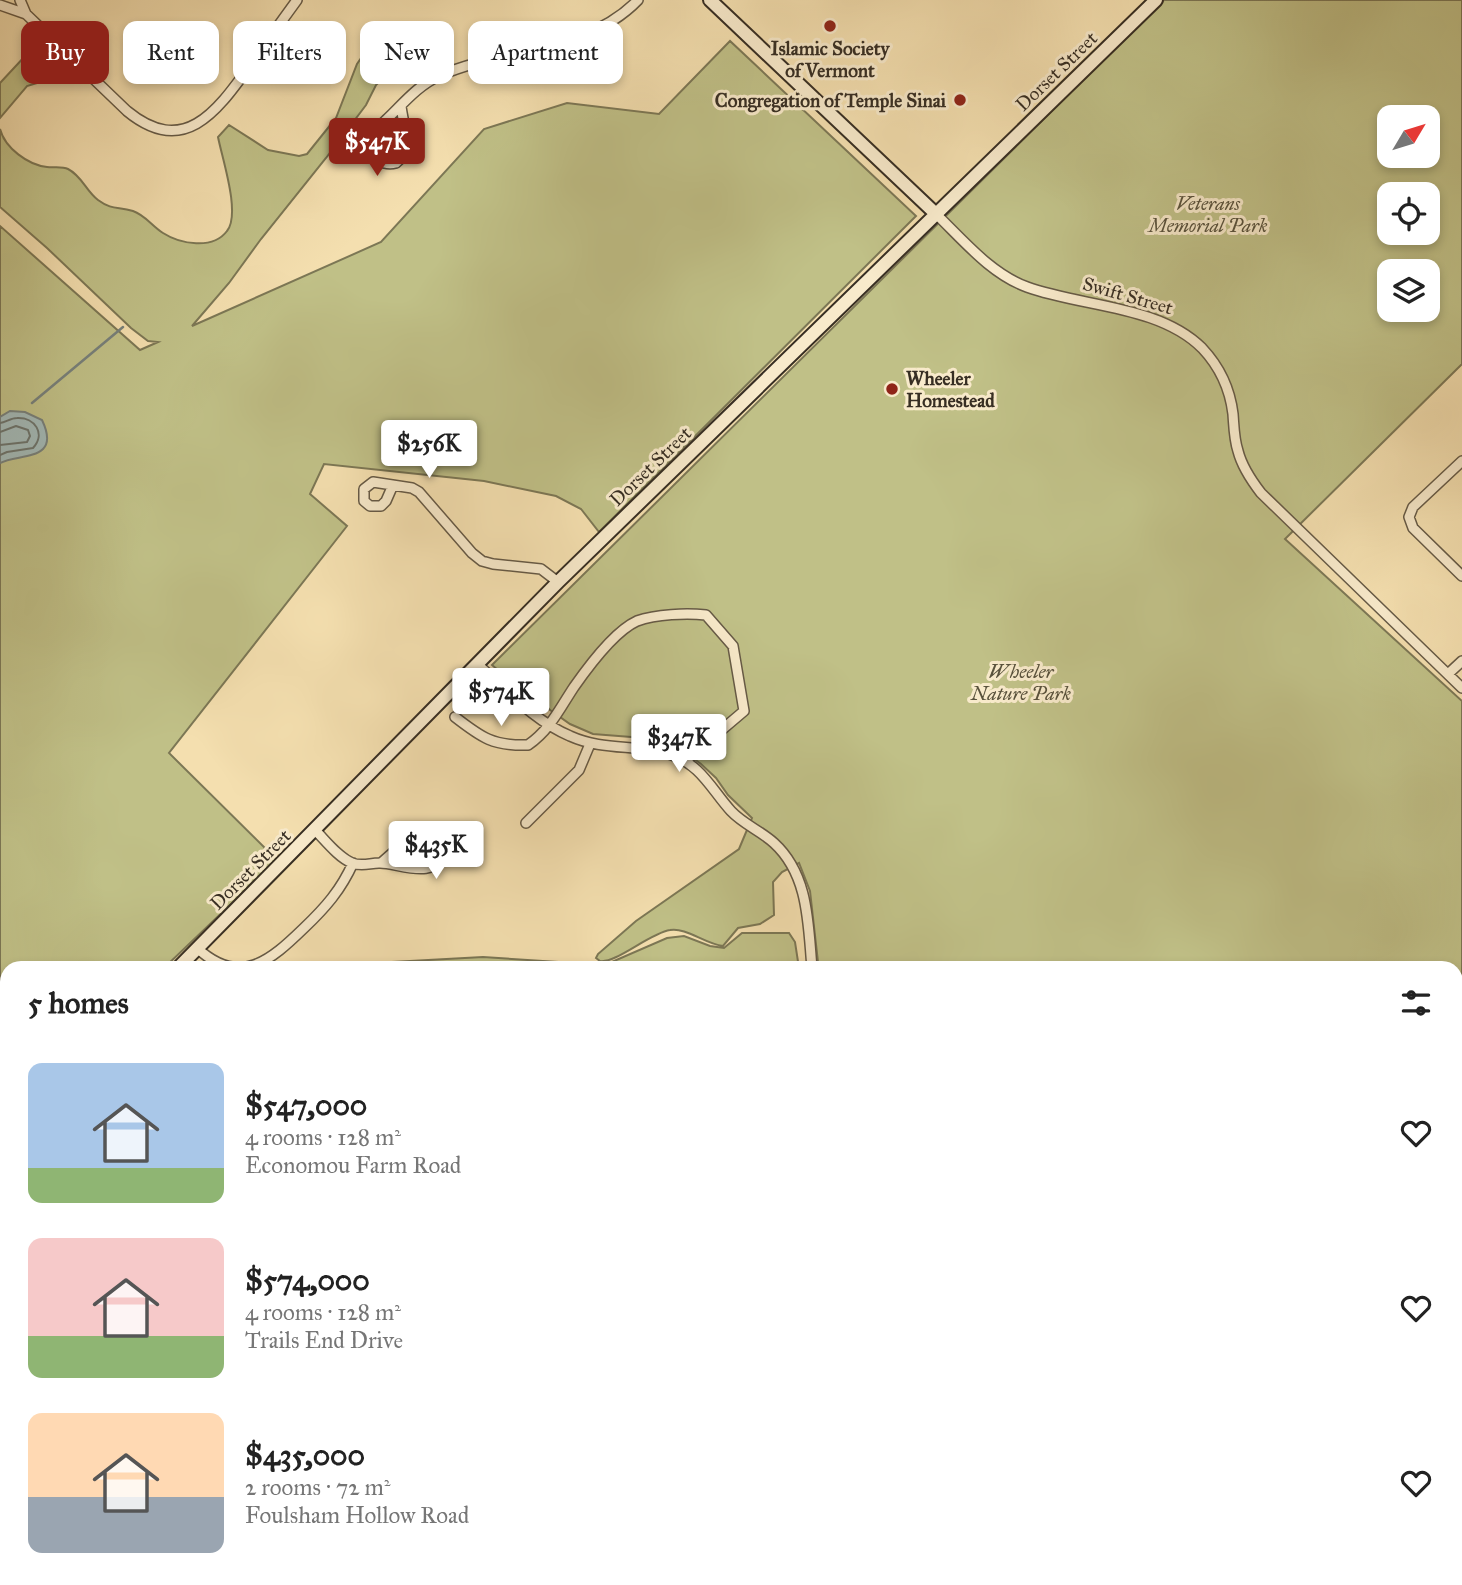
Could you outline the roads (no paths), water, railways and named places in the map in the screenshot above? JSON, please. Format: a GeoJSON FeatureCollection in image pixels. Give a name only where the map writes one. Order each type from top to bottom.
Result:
{"type":"FeatureCollection","features":[{"type":"Feature","properties":{"kind":"street"},"geometry":{"type":"LineString","coordinates":[[20,0],[26,14],[137,119],[169,130],[194,125],[215,111],[297,0]]}},
{"type":"Feature","properties":{"kind":"street"},"geometry":{"type":"LineString","coordinates":[[401,106],[407,145],[405,152],[396,163],[382,164],[371,155],[369,141],[372,134],[401,106],[420,88],[439,76],[588,34],[618,18],[638,0]]}},
{"type":"Feature","properties":{"kind":"street","name":"Swift Street"},"geometry":{"type":"LineString","coordinates":[[710,0],[980,257],[1011,280],[1056,296],[1156,320],[1184,333],[1201,347],[1215,364],[1225,383],[1232,405],[1237,449],[1244,468],[1255,485],[1276,509],[1462,688]]}},
{"type":"Feature","properties":{"kind":"street","name":"Dorset Street"},"geometry":{"type":"LineString","coordinates":[[185,961],[558,582],[1156,0]]}},
{"type":"Feature","properties":{"kind":"street"},"geometry":{"type":"LineString","coordinates":[[0,5],[26,14]]}},
{"type":"Feature","properties":{"kind":"street"},"geometry":{"type":"LineString","coordinates":[[1462,461],[1413,507],[1409,517],[1413,528],[1462,576]]}},
{"type":"Feature","properties":{"kind":"street"},"geometry":{"type":"LineString","coordinates":[[393,485],[412,488],[423,495],[472,553],[482,561],[541,569],[558,582]]}},
{"type":"Feature","properties":{"kind":"street"},"geometry":{"type":"LineString","coordinates":[[455,717],[483,738],[510,746],[528,745],[550,726],[576,685],[613,639],[629,627],[637,622],[687,613],[706,615],[733,646],[744,711],[685,761]]}},
{"type":"Feature","properties":{"kind":"street"},"geometry":{"type":"LineString","coordinates":[[1448,674],[1462,661]]}},
{"type":"Feature","properties":{"kind":"street"},"geometry":{"type":"LineString","coordinates":[[477,664],[550,726],[569,736],[590,744],[613,748],[662,752],[685,761],[707,778],[733,813],[773,842],[794,870],[804,898],[811,961]]}},
{"type":"Feature","properties":{"kind":"street"},"geometry":{"type":"LineString","coordinates":[[526,823],[579,770],[590,744]]}},
{"type":"Feature","properties":{"kind":"street"},"geometry":{"type":"LineString","coordinates":[[315,830],[343,857],[362,865],[381,863],[427,869],[439,857],[439,845],[427,833],[415,833],[381,863]]}},
{"type":"Feature","properties":{"kind":"street"},"geometry":{"type":"LineString","coordinates":[[265,961],[328,904],[346,880],[353,863]]}},
{"type":"Feature","properties":{"kind":"street"},"geometry":{"type":"LineString","coordinates":[[197,948],[219,961]]}},
{"type":"Feature","properties":{"kind":"water"},"geometry":{"type":"Polygon","coordinates":[[[10,411],[25,412],[42,420],[47,433],[47,443],[36,453],[0,463],[0,417],[10,411]]]}},
{"type":"Feature","properties":{"kind":"waterway"},"geometry":{"type":"LineString","coordinates":[[32,403],[123,327]]}},
{"type":"Feature","properties":{"kind":"place","name":"Islamic Society of Vermont"},"geometry":{"type":"Point","coordinates":[830,26]}},
{"type":"Feature","properties":{"kind":"place","name":"Congregation of Temple Sinai"},"geometry":{"type":"Point","coordinates":[960,100]}},
{"type":"Feature","properties":{"kind":"place","name":"Wheeler Homestead"},"geometry":{"type":"Point","coordinates":[892,389]}},
{"type":"Feature","properties":{"kind":"park label","name":"Veterans Memorial Park"},"geometry":{"type":"Point","coordinates":[1208,214]}},
{"type":"Feature","properties":{"kind":"park label","name":"Wheeler Nature Park"},"geometry":{"type":"Point","coordinates":[1021,682]}}]}
